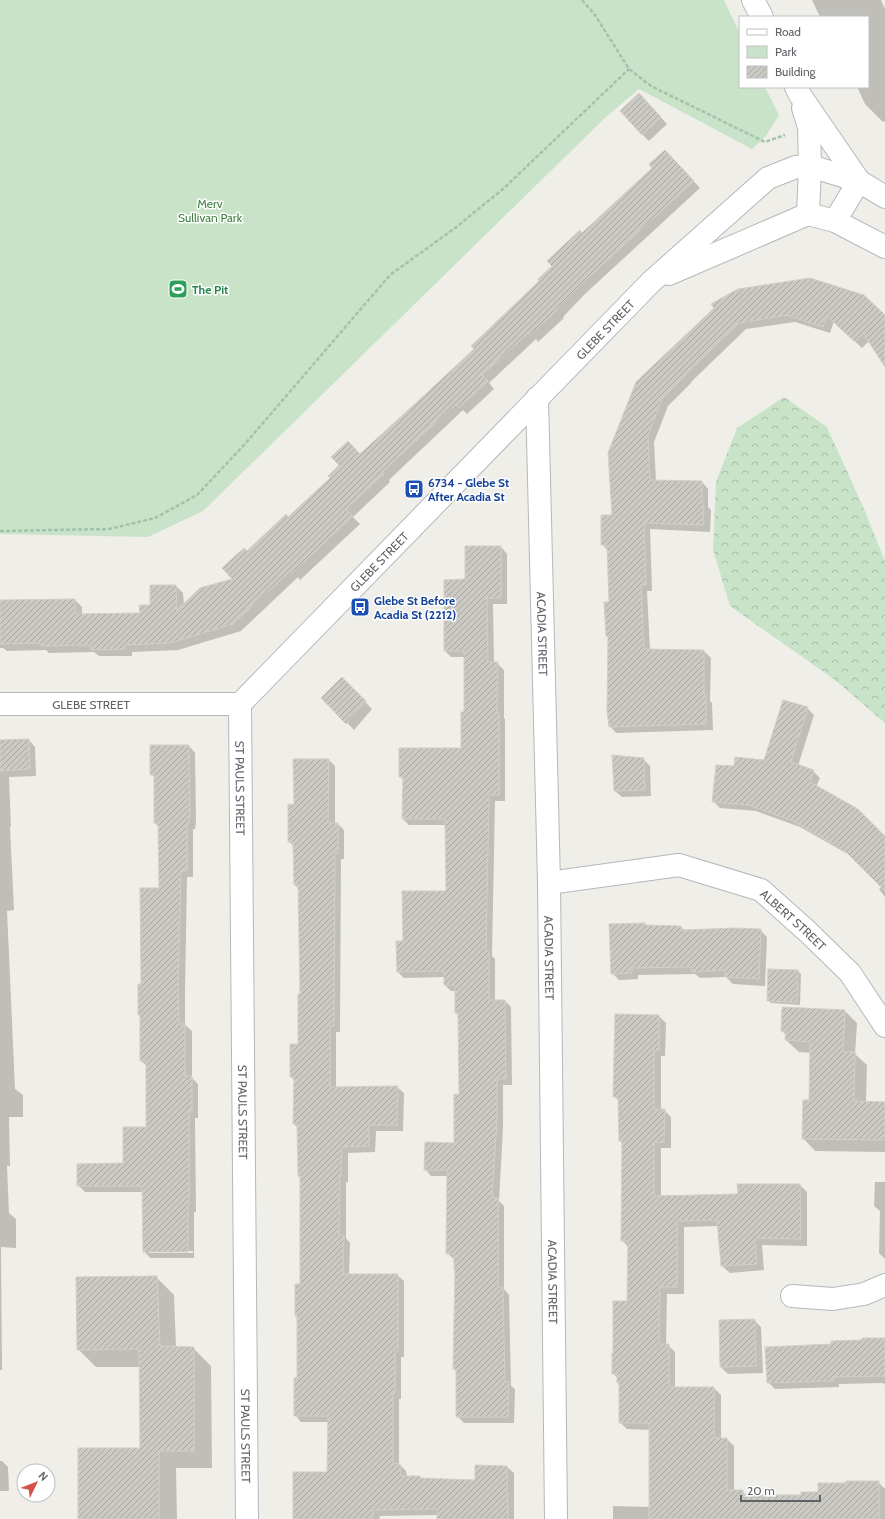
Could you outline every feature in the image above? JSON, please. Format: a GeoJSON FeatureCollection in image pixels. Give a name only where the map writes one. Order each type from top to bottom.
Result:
{"type":"FeatureCollection","features":[{"type":"Feature","properties":{"kind":"street"},"geometry":{"type":"LineString","coordinates":[[753,0],[761,16]]}},
{"type":"Feature","properties":{"kind":"street"},"geometry":{"type":"LineString","coordinates":[[798,91],[809,127],[810,166],[808,214],[835,221],[885,247]]}},
{"type":"Feature","properties":{"kind":"street"},"geometry":{"type":"LineString","coordinates":[[798,91],[859,181],[835,221]]}},
{"type":"Feature","properties":{"kind":"street","name":"GLEBE STREET"},"geometry":{"type":"LineString","coordinates":[[0,704],[240,704],[652,281],[768,178],[796,167],[810,166],[859,181],[885,197]]}},
{"type":"Feature","properties":{"kind":"street","name":"GLEBE STREET"},"geometry":{"type":"LineString","coordinates":[[652,281],[808,214]]}},
{"type":"Feature","properties":{"kind":"street","name":"ACADIA STREET"},"geometry":{"type":"LineString","coordinates":[[537,398],[549,883],[556,1519]]}},
{"type":"Feature","properties":{"kind":"street","name":"ST PAULS STREET"},"geometry":{"type":"LineString","coordinates":[[240,704],[247,1519]]}},
{"type":"Feature","properties":{"kind":"street","name":"ALBERT STREET"},"geometry":{"type":"LineString","coordinates":[[549,883],[679,865],[761,890],[808,932],[850,973],[885,1026]]}},
{"type":"Feature","properties":{"kind":"street"},"geometry":{"type":"LineString","coordinates":[[792,1296],[833,1299],[864,1294],[885,1285]]}},
{"type":"Feature","properties":{"kind":"path"},"geometry":{"type":"LineString","coordinates":[[582,0],[595,15],[630,69],[651,86],[765,142],[809,127]]}},
{"type":"Feature","properties":{"kind":"path"},"geometry":{"type":"LineString","coordinates":[[0,531],[109,529],[155,518],[197,495],[245,444],[390,275],[455,228],[503,188],[630,69]]}},
{"type":"Feature","properties":{"kind":"green space","name":"Merv Sullivan Park"},"geometry":{"type":"Polygon","coordinates":[[[0,0],[724,0],[739,32],[739,88],[766,88],[779,115],[766,136],[752,149],[639,89],[607,116],[203,511],[148,537],[0,534],[0,0]]]}},
{"type":"Feature","properties":{"kind":"green space"},"geometry":{"type":"Polygon","coordinates":[[[784,397],[827,427],[864,509],[885,561],[885,723],[835,680],[730,606],[713,550],[716,482],[737,428],[784,397]]]}},
{"type":"Feature","properties":{"kind":"building"},"geometry":{"type":"Polygon","coordinates":[[[639,93],[661,117],[642,135],[620,111],[639,93]]]}},
{"type":"Feature","properties":{"kind":"building"},"geometry":{"type":"Polygon","coordinates":[[[665,150],[694,181],[578,287],[556,309],[557,310],[530,335],[528,333],[482,375],[488,381],[459,408],[456,404],[382,472],[384,474],[346,509],[353,516],[292,573],[290,571],[233,624],[170,643],[125,645],[125,649],[91,650],[91,645],[41,646],[40,643],[0,644],[0,600],[75,599],[76,614],[140,613],[139,605],[150,605],[150,585],[176,585],[177,610],[200,588],[232,579],[222,568],[244,548],[247,551],[286,514],[288,517],[330,478],[328,476],[339,465],[331,457],[348,441],[360,454],[429,391],[474,349],[471,346],[539,281],[538,279],[552,266],[547,261],[580,230],[582,233],[652,168],[649,164],[665,150]]]}},
{"type":"Feature","properties":{"kind":"building"},"geometry":{"type":"Polygon","coordinates":[[[810,278],[864,295],[885,315],[885,367],[863,333],[855,342],[827,316],[823,327],[787,315],[739,323],[662,399],[648,435],[650,480],[702,481],[702,502],[704,502],[703,525],[644,523],[646,585],[641,585],[644,649],[704,650],[704,695],[706,695],[706,724],[609,727],[607,711],[608,636],[606,636],[604,602],[609,602],[607,545],[601,545],[601,515],[612,515],[608,453],[636,382],[714,308],[711,304],[738,289],[810,278]]]}},
{"type":"Feature","properties":{"kind":"building"},"geometry":{"type":"Polygon","coordinates":[[[465,546],[501,546],[501,598],[487,598],[488,662],[498,662],[497,712],[499,712],[499,795],[489,795],[486,951],[489,951],[489,1000],[505,1000],[506,1079],[497,1079],[497,1121],[492,1198],[498,1198],[498,1287],[503,1287],[505,1382],[509,1382],[508,1417],[456,1417],[456,1369],[453,1369],[455,1270],[454,1254],[446,1254],[447,1170],[424,1170],[425,1142],[454,1143],[454,1094],[459,1095],[458,1013],[455,1013],[455,985],[444,985],[444,971],[397,972],[396,941],[403,941],[402,891],[446,891],[445,819],[402,819],[403,777],[399,777],[399,748],[461,748],[461,712],[464,712],[464,651],[444,651],[444,580],[465,579],[465,546]]]}},
{"type":"Feature","properties":{"kind":"building"},"geometry":{"type":"Polygon","coordinates":[[[342,677],[366,701],[346,724],[321,698],[342,677]]]}},
{"type":"Feature","properties":{"kind":"building"},"geometry":{"type":"Polygon","coordinates":[[[783,700],[808,707],[791,762],[814,770],[810,782],[858,809],[885,836],[885,891],[845,851],[793,821],[749,805],[712,802],[716,765],[734,766],[735,757],[764,760],[783,700]]]}},
{"type":"Feature","properties":{"kind":"building"},"geometry":{"type":"Polygon","coordinates":[[[29,739],[30,769],[0,771],[0,740],[29,739]]]}},
{"type":"Feature","properties":{"kind":"building"},"geometry":{"type":"Polygon","coordinates":[[[150,745],[189,745],[190,815],[189,823],[187,823],[187,871],[181,871],[178,984],[179,1024],[185,1024],[185,1076],[192,1076],[192,1111],[189,1111],[188,1252],[143,1252],[142,1186],[77,1186],[77,1164],[123,1163],[123,1127],[146,1127],[146,1061],[140,1061],[140,1015],[138,1015],[138,984],[141,984],[140,888],[159,888],[158,823],[154,823],[154,775],[150,775],[150,745]]]}},
{"type":"Feature","properties":{"kind":"building"},"geometry":{"type":"Polygon","coordinates":[[[612,755],[644,758],[645,790],[614,791],[612,755]]]}},
{"type":"Feature","properties":{"kind":"building"},"geometry":{"type":"Polygon","coordinates":[[[293,759],[329,759],[328,823],[338,823],[338,853],[335,853],[334,1026],[330,1026],[330,1087],[398,1086],[397,1125],[369,1125],[369,1146],[342,1147],[339,1235],[344,1235],[343,1274],[398,1274],[398,1351],[395,1351],[395,1393],[393,1393],[393,1463],[400,1464],[401,1476],[475,1480],[475,1465],[507,1466],[508,1519],[437,1519],[437,1509],[373,1510],[373,1519],[293,1519],[293,1472],[327,1472],[328,1416],[294,1416],[294,1378],[297,1378],[297,1316],[295,1316],[295,1284],[300,1284],[300,1176],[298,1176],[297,1124],[293,1124],[294,1077],[290,1077],[290,1044],[298,1044],[298,994],[300,994],[298,885],[294,885],[293,842],[288,842],[288,804],[294,805],[293,759]]]}},
{"type":"Feature","properties":{"kind":"building"},"geometry":{"type":"Polygon","coordinates":[[[645,923],[645,925],[681,926],[681,930],[735,928],[761,929],[759,979],[725,977],[725,970],[692,972],[692,967],[632,968],[632,973],[611,974],[609,924],[645,923]]]}},
{"type":"Feature","properties":{"kind":"building"},"geometry":{"type":"Polygon","coordinates":[[[768,969],[798,970],[797,1002],[767,1001],[768,969]]]}},
{"type":"Feature","properties":{"kind":"building"},"geometry":{"type":"Polygon","coordinates":[[[782,1007],[845,1010],[843,1052],[855,1052],[854,1101],[885,1102],[885,1140],[802,1139],[803,1100],[809,1100],[810,1042],[785,1040],[786,1031],[781,1031],[782,1007]]]}},
{"type":"Feature","properties":{"kind":"building"},"geometry":{"type":"Polygon","coordinates":[[[615,1014],[659,1015],[659,1050],[654,1050],[654,1109],[665,1109],[664,1142],[654,1142],[654,1196],[738,1194],[737,1184],[800,1184],[801,1239],[755,1238],[757,1264],[721,1266],[717,1220],[677,1221],[677,1287],[660,1287],[659,1344],[669,1344],[669,1387],[714,1387],[714,1438],[727,1438],[727,1490],[743,1490],[743,1495],[801,1495],[801,1492],[818,1492],[818,1483],[879,1481],[879,1519],[649,1519],[649,1423],[619,1423],[619,1383],[617,1383],[617,1374],[612,1374],[613,1301],[627,1301],[628,1241],[621,1241],[622,1141],[619,1141],[618,1097],[613,1097],[615,1014]]]}},
{"type":"Feature","properties":{"kind":"building"},"geometry":{"type":"Polygon","coordinates":[[[157,1276],[160,1346],[194,1347],[194,1451],[159,1451],[159,1519],[78,1519],[78,1448],[140,1448],[139,1349],[77,1350],[76,1277],[157,1276]]]}},
{"type":"Feature","properties":{"kind":"building"},"geometry":{"type":"Polygon","coordinates":[[[755,1319],[756,1366],[720,1367],[719,1320],[755,1319]]]}},
{"type":"Feature","properties":{"kind":"building"},"geometry":{"type":"Polygon","coordinates":[[[862,1338],[885,1338],[885,1376],[833,1377],[833,1381],[767,1383],[765,1347],[831,1344],[831,1341],[862,1340],[862,1338]]]}},
{"type":"Feature","properties":{"kind":"place","name":"The Pit"},"geometry":{"type":"Point","coordinates":[178,289]}},
{"type":"Feature","properties":{"kind":"place","name":"6734 - Glebe St After Acadia St"},"geometry":{"type":"Point","coordinates":[414,489]}},
{"type":"Feature","properties":{"kind":"place","name":"Glebe St Before Acadia St (2212)"},"geometry":{"type":"Point","coordinates":[360,607]}}]}
